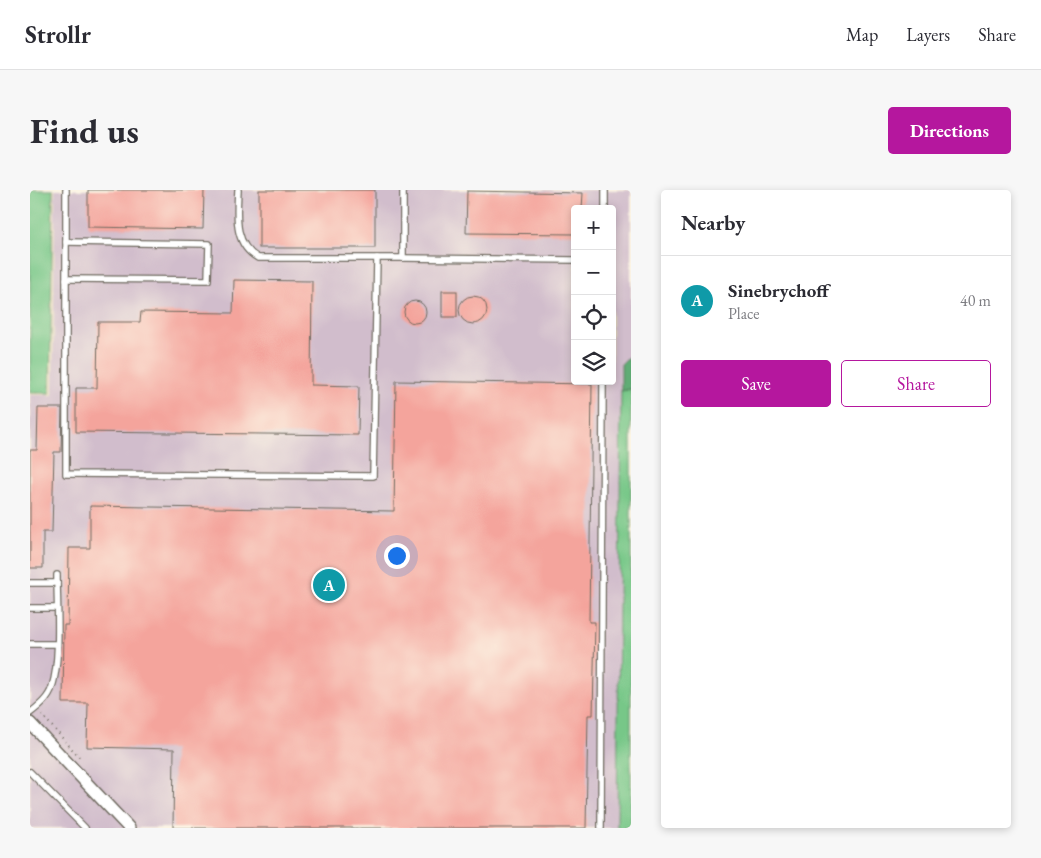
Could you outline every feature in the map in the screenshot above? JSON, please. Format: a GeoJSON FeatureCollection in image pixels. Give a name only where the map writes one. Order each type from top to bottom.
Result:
{"type":"FeatureCollection","features":[{"type":"Feature","properties":{"kind":"street"},"geometry":{"type":"LineString","coordinates":[[30,723],[129,828]]}},
{"type":"Feature","properties":{"kind":"lane"},"geometry":{"type":"LineString","coordinates":[[66,190],[65,387],[68,403],[66,474],[373,476],[377,258]]}},
{"type":"Feature","properties":{"kind":"lane"},"geometry":{"type":"LineString","coordinates":[[238,190],[237,227],[243,243],[250,254],[258,258],[571,260]]}},
{"type":"Feature","properties":{"kind":"lane"},"geometry":{"type":"LineString","coordinates":[[403,190],[403,258]]}},
{"type":"Feature","properties":{"kind":"lane"},"geometry":{"type":"LineString","coordinates":[[605,190],[605,205]]}},
{"type":"Feature","properties":{"kind":"lane"},"geometry":{"type":"LineString","coordinates":[[66,242],[209,244],[208,280],[66,279]]}},
{"type":"Feature","properties":{"kind":"lane"},"geometry":{"type":"LineString","coordinates":[[601,828],[603,385]]}},
{"type":"Feature","properties":{"kind":"lane"},"geometry":{"type":"LineString","coordinates":[[30,712],[45,700],[52,688],[56,644],[57,575]]}},
{"type":"Feature","properties":{"kind":"lane"},"geometry":{"type":"LineString","coordinates":[[30,583],[57,583]]}},
{"type":"Feature","properties":{"kind":"lane"},"geometry":{"type":"LineString","coordinates":[[30,608],[57,608]]}},
{"type":"Feature","properties":{"kind":"lane"},"geometry":{"type":"LineString","coordinates":[[30,644],[56,644]]}},
{"type":"Feature","properties":{"kind":"lane"},"geometry":{"type":"LineString","coordinates":[[30,772],[85,828]]}},
{"type":"Feature","properties":{"kind":"shaded area"},"geometry":{"type":"Polygon","coordinates":[[[55,190],[631,190],[631,354],[621,364],[617,828],[30,828],[30,395],[53,395],[55,190]]]}},
{"type":"Feature","properties":{"kind":"green space"},"geometry":{"type":"Polygon","coordinates":[[[30,190],[53,190],[50,393],[30,393],[30,190]]]}},
{"type":"Feature","properties":{"kind":"green space"},"geometry":{"type":"Polygon","coordinates":[[[631,354],[631,389],[621,391],[621,364],[631,354]]]}},
{"type":"Feature","properties":{"kind":"green space"},"geometry":{"type":"Polygon","coordinates":[[[631,389],[631,828],[617,828],[621,391],[631,389]]]}},
{"type":"Feature","properties":{"kind":"building"},"geometry":{"type":"Polygon","coordinates":[[[88,190],[204,190],[203,229],[88,227],[88,190]]]}},
{"type":"Feature","properties":{"kind":"building"},"geometry":{"type":"Polygon","coordinates":[[[259,190],[375,190],[375,248],[259,248],[259,190]]]}},
{"type":"Feature","properties":{"kind":"building"},"geometry":{"type":"Polygon","coordinates":[[[467,191],[583,193],[582,205],[571,205],[571,234],[466,233],[467,191]]]}},
{"type":"Feature","properties":{"kind":"building"},"geometry":{"type":"Polygon","coordinates":[[[234,280],[312,281],[311,385],[359,386],[358,435],[76,432],[76,388],[97,388],[98,322],[140,322],[141,312],[233,313],[234,280]]]}},
{"type":"Feature","properties":{"kind":"building"},"geometry":{"type":"Polygon","coordinates":[[[442,291],[457,291],[457,317],[442,317],[442,291]]]}},
{"type":"Feature","properties":{"kind":"building"},"geometry":{"type":"Polygon","coordinates":[[[473,296],[483,300],[487,310],[483,320],[473,324],[463,320],[459,310],[463,300],[473,296]]]}},
{"type":"Feature","properties":{"kind":"building"},"geometry":{"type":"Polygon","coordinates":[[[415,301],[423,304],[426,312],[423,320],[415,323],[407,320],[404,312],[407,304],[415,301]]]}},
{"type":"Feature","properties":{"kind":"building"},"geometry":{"type":"Polygon","coordinates":[[[396,381],[592,385],[589,622],[595,622],[593,715],[588,715],[586,828],[173,828],[174,749],[87,747],[88,703],[63,703],[64,625],[68,625],[69,548],[90,548],[90,506],[394,511],[396,381]]]}},
{"type":"Feature","properties":{"kind":"building"},"geometry":{"type":"Polygon","coordinates":[[[38,408],[62,408],[61,452],[54,452],[52,532],[43,532],[43,568],[30,568],[30,450],[37,450],[38,408]]]}},
{"type":"Feature","properties":{"kind":"place","name":"Sinebrychoff"},"geometry":{"type":"Point","coordinates":[329,585]}}]}
